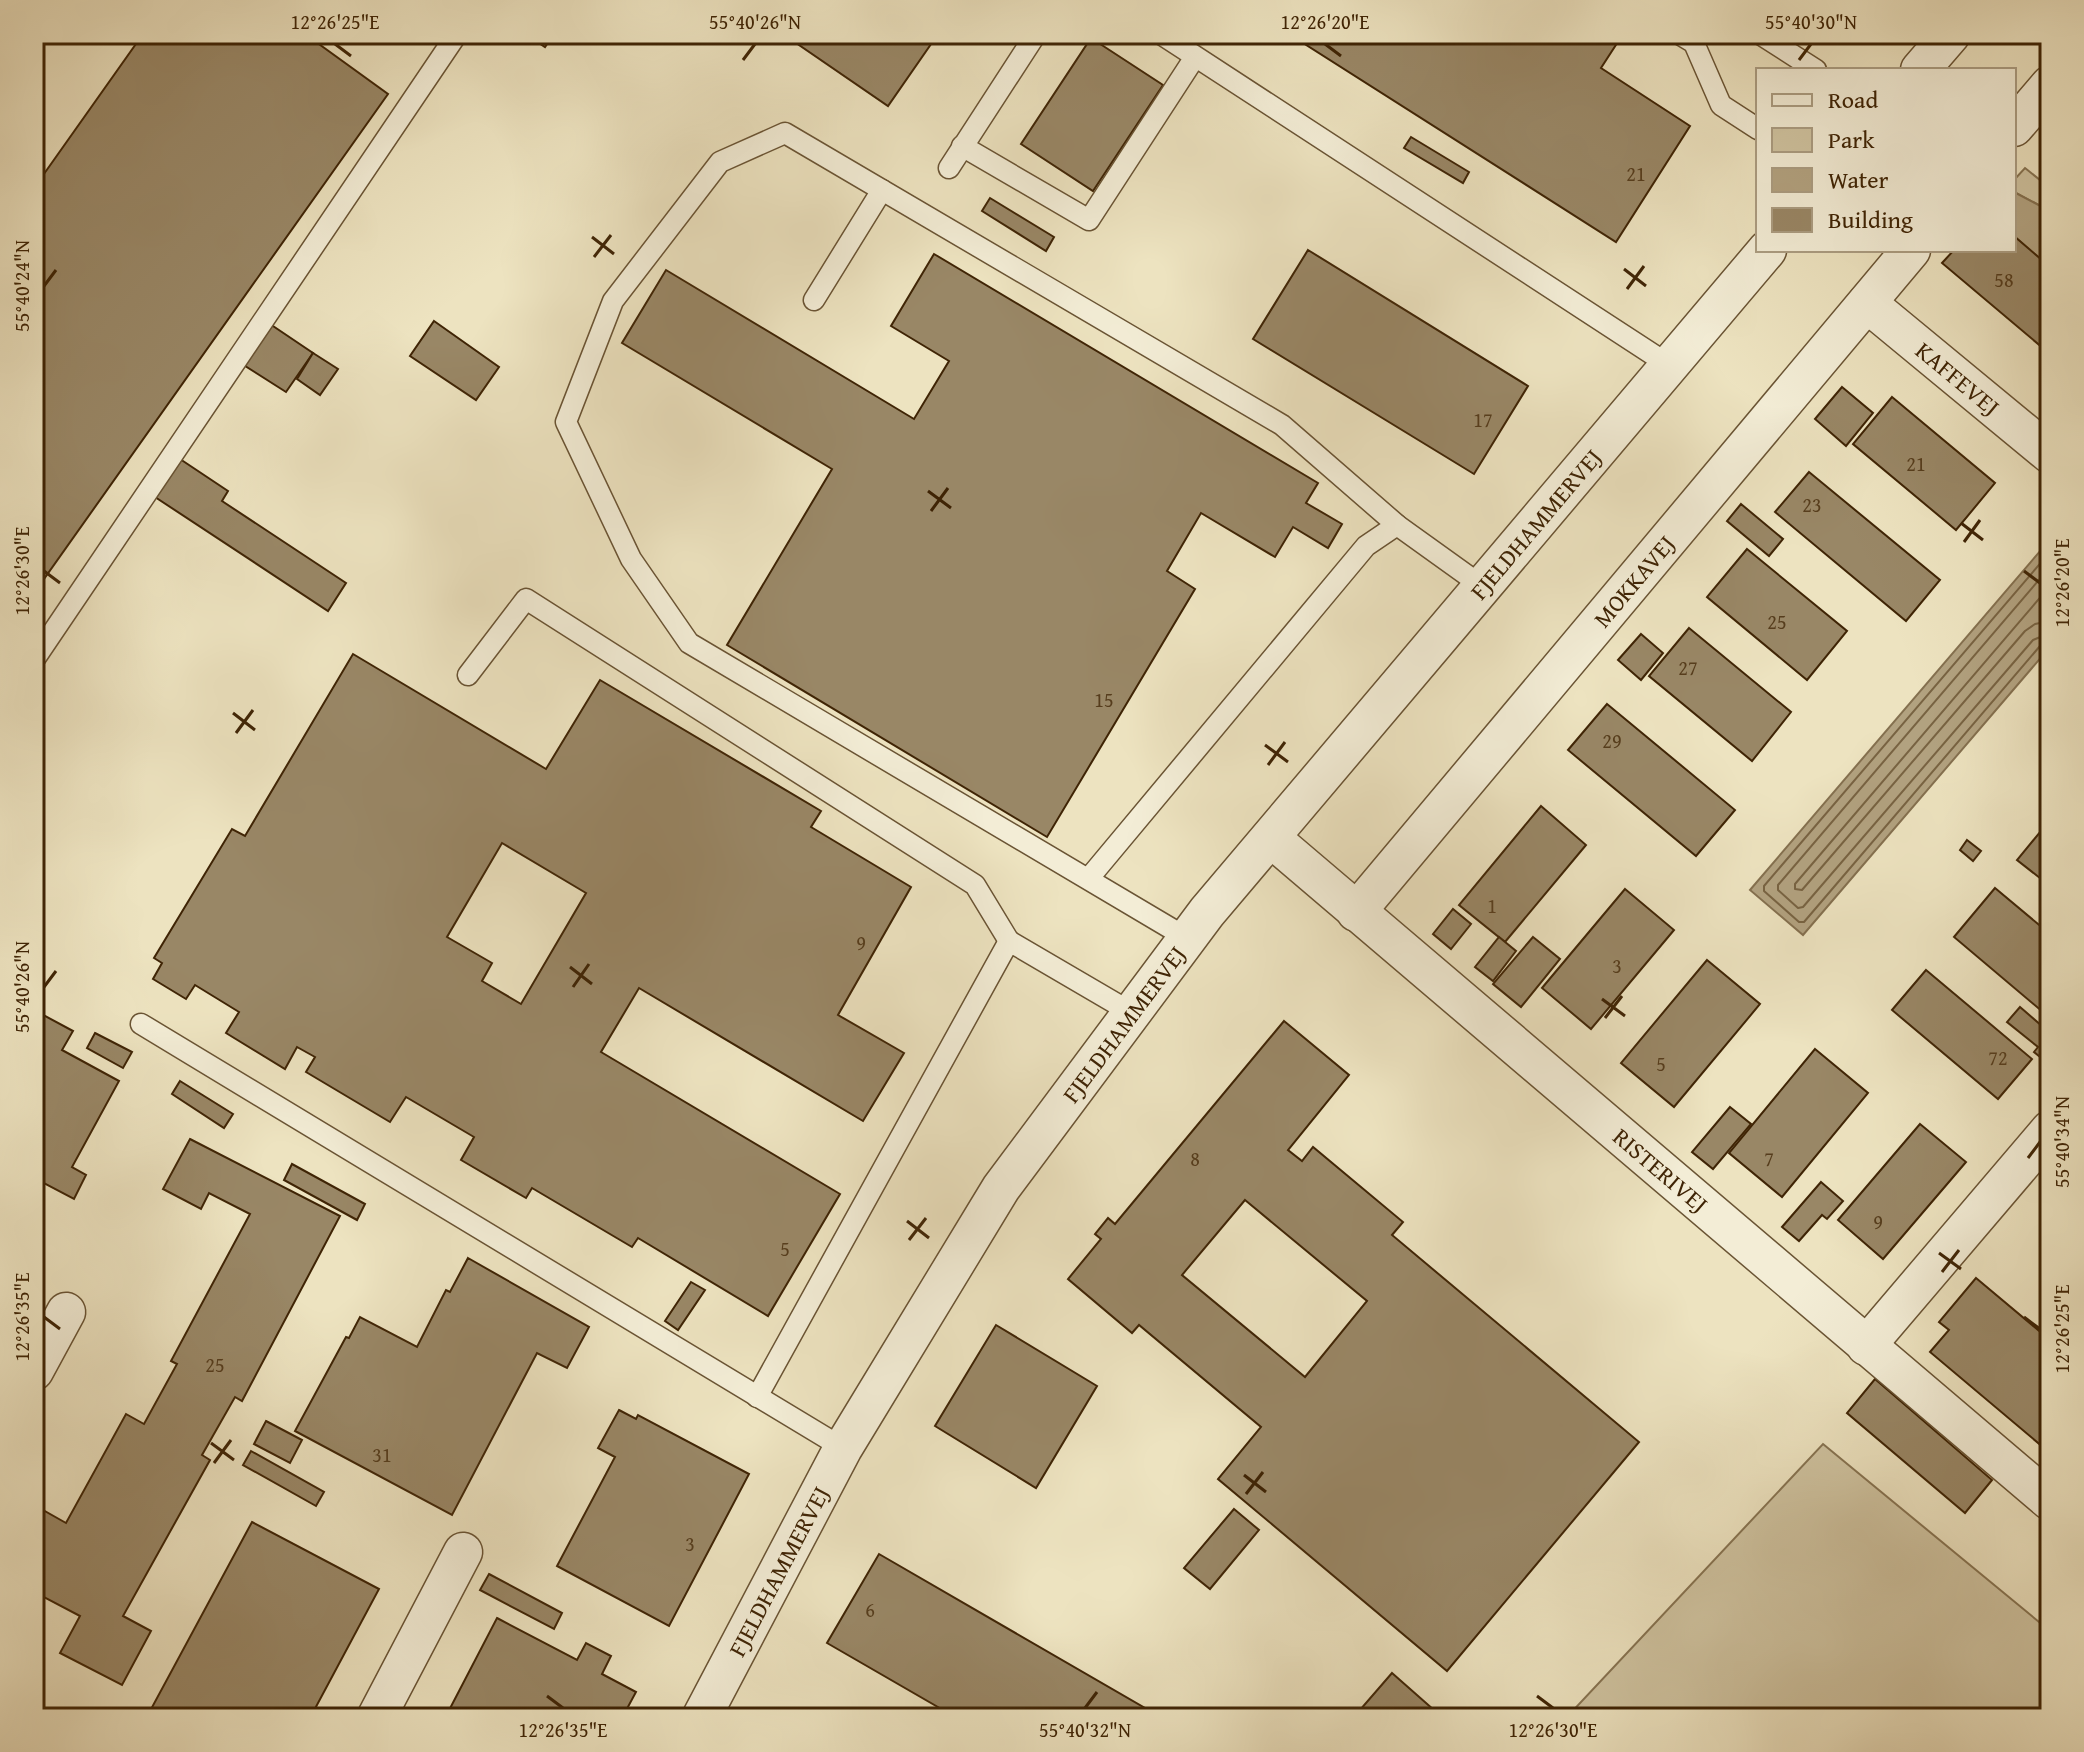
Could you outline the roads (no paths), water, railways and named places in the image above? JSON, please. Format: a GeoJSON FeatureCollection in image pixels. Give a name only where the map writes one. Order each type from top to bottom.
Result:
{"type":"FeatureCollection","features":[{"type":"Feature","properties":{"kind":"street"},"geometry":{"type":"LineString","coordinates":[[1922,68],[1951,34]]}},
{"type":"Feature","properties":{"kind":"street"},"geometry":{"type":"LineString","coordinates":[[2016,125],[2050,85]]}},
{"type":"Feature","properties":{"kind":"street","name":"FJELDHAMMERVEJ"},"geometry":{"type":"LineString","coordinates":[[701,1718],[843,1448],[1001,1188],[1187,938],[1765,252]]}},
{"type":"Feature","properties":{"kind":"street","name":"MOKKAVEJ"},"geometry":{"type":"LineString","coordinates":[[1356,912],[1909,252]]}},
{"type":"Feature","properties":{"kind":"street","name":"KAFFEVEJ"},"geometry":{"type":"LineString","coordinates":[[1867,303],[2050,454]]}},
{"type":"Feature","properties":{"kind":"street","name":"RISTERIVEJ"},"geometry":{"type":"LineString","coordinates":[[1271,838],[2050,1501]]}},
{"type":"Feature","properties":{"kind":"street"},"geometry":{"type":"LineString","coordinates":[[1866,1346],[2050,1130]]}},
{"type":"Feature","properties":{"kind":"street"},"geometry":{"type":"LineString","coordinates":[[34,1371],[66,1312]]}},
{"type":"Feature","properties":{"kind":"street"},"geometry":{"type":"LineString","coordinates":[[376,1718],[463,1552]]}},
{"type":"Feature","properties":{"kind":"lane"},"geometry":{"type":"LineString","coordinates":[[34,660],[457,34]]}},
{"type":"Feature","properties":{"kind":"lane"},"geometry":{"type":"LineString","coordinates":[[949,168],[1036,34]]}},
{"type":"Feature","properties":{"kind":"lane"},"geometry":{"type":"LineString","coordinates":[[1161,34],[1669,365]]}},
{"type":"Feature","properties":{"kind":"lane"},"geometry":{"type":"LineString","coordinates":[[1679,34],[1694,43],[1721,105],[1756,128]]}},
{"type":"Feature","properties":{"kind":"lane"},"geometry":{"type":"LineString","coordinates":[[1760,34],[1813,68]]}},
{"type":"Feature","properties":{"kind":"lane"},"geometry":{"type":"LineString","coordinates":[[962,146],[1089,220],[1195,57]]}},
{"type":"Feature","properties":{"kind":"lane"},"geometry":{"type":"LineString","coordinates":[[1187,938],[689,643],[631,559],[566,422],[613,301],[720,162],[785,133],[1282,425],[1397,525],[1482,586]]}},
{"type":"Feature","properties":{"kind":"lane"},"geometry":{"type":"LineString","coordinates":[[814,300],[882,190]]}},
{"type":"Feature","properties":{"kind":"lane"},"geometry":{"type":"LineString","coordinates":[[1089,878],[1366,546],[1397,525]]}},
{"type":"Feature","properties":{"kind":"lane"},"geometry":{"type":"LineString","coordinates":[[468,675],[526,599],[975,885],[1009,941],[1132,1013]]}},
{"type":"Feature","properties":{"kind":"lane"},"geometry":{"type":"LineString","coordinates":[[757,1397],[1009,941]]}},
{"type":"Feature","properties":{"kind":"lane"},"geometry":{"type":"LineString","coordinates":[[141,1024],[843,1448]]}},
{"type":"Feature","properties":{"kind":"water"},"geometry":{"type":"Polygon","coordinates":[[[2016,193],[2050,211],[2050,267],[2016,238],[2016,193]]]}},
{"type":"Feature","properties":{"kind":"water"},"geometry":{"type":"Polygon","coordinates":[[[2047,543],[2050,647],[1803,935],[1750,890],[2047,543]]]}}]}
